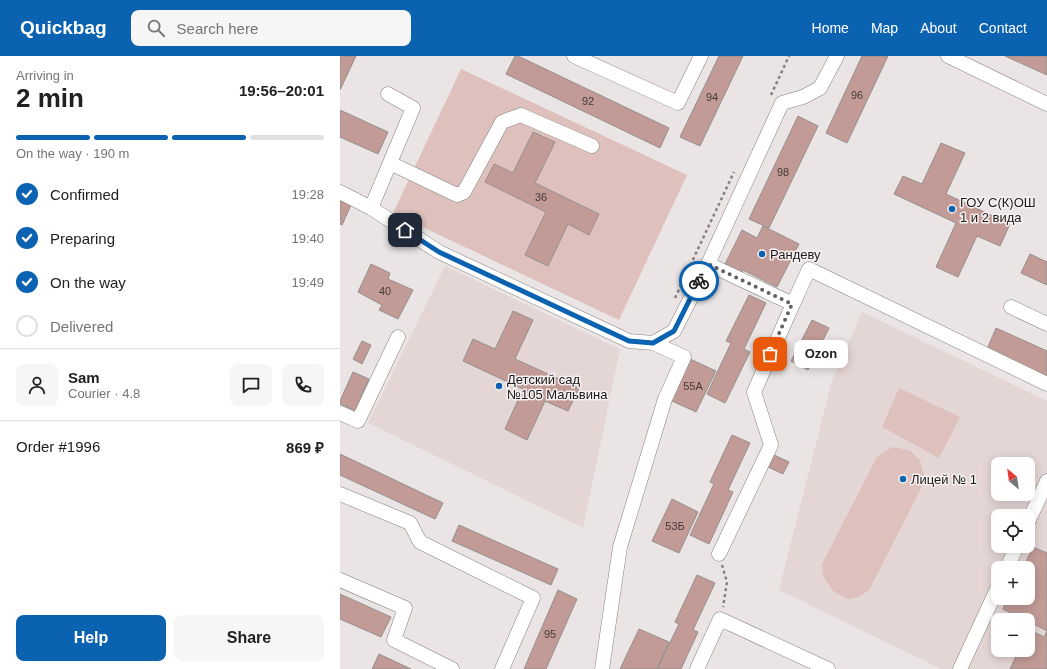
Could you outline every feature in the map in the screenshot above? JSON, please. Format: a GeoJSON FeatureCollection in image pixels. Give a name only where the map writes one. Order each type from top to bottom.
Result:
{"type":"FeatureCollection","features":[{"type":"Feature","properties":{"kind":"lane"},"geometry":{"type":"LineString","coordinates":[[574,56],[678,103],[701,56]]}},
{"type":"Feature","properties":{"kind":"lane"},"geometry":{"type":"LineString","coordinates":[[653,343],[674,331],[708,264],[782,103],[803,97],[820,88],[837,56]]}},
{"type":"Feature","properties":{"kind":"lane"},"geometry":{"type":"LineString","coordinates":[[948,56],[1047,104]]}},
{"type":"Feature","properties":{"kind":"lane"},"geometry":{"type":"LineString","coordinates":[[371,208],[413,108],[388,94]]}},
{"type":"Feature","properties":{"kind":"lane"},"geometry":{"type":"LineString","coordinates":[[390,163],[457,195],[464,192],[502,122],[521,115],[592,146]]}},
{"type":"Feature","properties":{"kind":"lane"},"geometry":{"type":"LineString","coordinates":[[340,192],[371,208],[439,252],[629,341],[653,343],[684,357],[665,399],[620,547],[602,669]]}},
{"type":"Feature","properties":{"kind":"lane"},"geometry":{"type":"LineString","coordinates":[[708,264],[792,304]]}},
{"type":"Feature","properties":{"kind":"lane"},"geometry":{"type":"LineString","coordinates":[[718,554],[771,445],[754,392],[792,304],[809,269],[1047,384]]}},
{"type":"Feature","properties":{"kind":"lane"},"geometry":{"type":"LineString","coordinates":[[1011,307],[1047,324]]}},
{"type":"Feature","properties":{"kind":"lane"},"geometry":{"type":"LineString","coordinates":[[340,413],[358,421],[398,337]]}},
{"type":"Feature","properties":{"kind":"lane"},"geometry":{"type":"LineString","coordinates":[[1034,509],[1047,481]]}},
{"type":"Feature","properties":{"kind":"lane"},"geometry":{"type":"LineString","coordinates":[[340,494],[410,523],[420,542],[533,598],[502,669]]}},
{"type":"Feature","properties":{"kind":"lane"},"geometry":{"type":"LineString","coordinates":[[340,580],[405,608],[394,640],[452,669]]}},
{"type":"Feature","properties":{"kind":"lane"},"geometry":{"type":"LineString","coordinates":[[960,669],[991,602]]}},
{"type":"Feature","properties":{"kind":"lane"},"geometry":{"type":"LineString","coordinates":[[697,669],[720,619],[828,669]]}},
{"type":"Feature","properties":{"kind":"path"},"geometry":{"type":"LineString","coordinates":[[769,99],[789,56]]}},
{"type":"Feature","properties":{"kind":"path"},"geometry":{"type":"LineString","coordinates":[[674,300],[735,171]]}},
{"type":"Feature","properties":{"kind":"path"},"geometry":{"type":"LineString","coordinates":[[718,554],[727,582],[720,619]]}},
{"type":"Feature","properties":{"kind":"shaded area"},"geometry":{"type":"Polygon","coordinates":[[[461,69],[687,175],[619,320],[393,213],[461,69]]]}},
{"type":"Feature","properties":{"kind":"shaded area","name":"Детский сад №105 Мальвина"},"geometry":{"type":"Polygon","coordinates":[[[445,266],[620,349],[583,528],[368,423],[445,266]]]}},
{"type":"Feature","properties":{"kind":"shaded area","name":"Лицей № 1"},"geometry":{"type":"Polygon","coordinates":[[[862,312],[1047,401],[1047,669],[941,669],[779,590],[831,384],[862,312]]]}},
{"type":"Feature","properties":{"kind":"shaded area"},"geometry":{"type":"Polygon","coordinates":[[[899,388],[960,417],[939,458],[882,427],[899,388]]]}},
{"type":"Feature","properties":{"kind":"shaded area"},"geometry":{"type":"Polygon","coordinates":[[[892,447],[909,450],[920,460],[925,481],[869,590],[859,597],[848,599],[833,591],[823,576],[822,564],[877,457],[892,447]]]}},
{"type":"Feature","properties":{"kind":"building"},"geometry":{"type":"Polygon","coordinates":[[[340,56],[356,56],[340,90],[340,56]]]}},
{"type":"Feature","properties":{"kind":"building"},"geometry":{"type":"Polygon","coordinates":[[[515,56],[518,56],[669,128],[660,148],[506,74],[515,56]]]}},
{"type":"Feature","properties":{"kind":"building"},"geometry":{"type":"Polygon","coordinates":[[[719,56],[743,56],[700,146],[680,137],[719,56]]]}},
{"type":"Feature","properties":{"kind":"building"},"geometry":{"type":"Polygon","coordinates":[[[862,56],[888,56],[847,143],[826,133],[862,56]]]}},
{"type":"Feature","properties":{"kind":"building"},"geometry":{"type":"Polygon","coordinates":[[[1005,56],[1047,56],[1047,75],[1005,56]]]}},
{"type":"Feature","properties":{"kind":"building"},"geometry":{"type":"Polygon","coordinates":[[[340,110],[388,132],[378,154],[340,137],[340,110]]]}},
{"type":"Feature","properties":{"kind":"building"},"geometry":{"type":"Polygon","coordinates":[[[798,116],[818,126],[769,228],[749,219],[798,116]]]}},
{"type":"Feature","properties":{"kind":"building"},"geometry":{"type":"Polygon","coordinates":[[[533,132],[555,142],[535,183],[599,214],[589,235],[568,224],[548,266],[525,255],[546,212],[485,182],[494,164],[513,173],[533,132]]]}},
{"type":"Feature","properties":{"kind":"building","name":"ГОУ С(К)ОШ 1 и 2 вида"},"geometry":{"type":"Polygon","coordinates":[[[941,143],[965,153],[946,194],[1010,224],[1000,246],[977,236],[958,277],[936,267],[956,223],[894,194],[903,176],[922,184],[941,143]]]}},
{"type":"Feature","properties":{"kind":"building"},"geometry":{"type":"Polygon","coordinates":[[[340,201],[351,205],[342,225],[340,224],[340,201]]]}},
{"type":"Feature","properties":{"kind":"building","name":"Рандеву"},"geometry":{"type":"Polygon","coordinates":[[[763,226],[799,244],[777,287],[743,270],[742,273],[725,264],[742,230],[757,238],[763,226]]]}},
{"type":"Feature","properties":{"kind":"building"},"geometry":{"type":"Polygon","coordinates":[[[1030,254],[1047,262],[1047,285],[1021,273],[1030,254]]]}},
{"type":"Feature","properties":{"kind":"building"},"geometry":{"type":"Polygon","coordinates":[[[371,264],[390,273],[388,279],[413,290],[398,319],[379,310],[382,305],[358,292],[371,264]]]}},
{"type":"Feature","properties":{"kind":"building"},"geometry":{"type":"Polygon","coordinates":[[[749,295],[766,303],[744,349],[750,352],[725,403],[707,394],[731,343],[726,341],[749,295]]]}},
{"type":"Feature","properties":{"kind":"building"},"geometry":{"type":"Polygon","coordinates":[[[513,311],[533,320],[515,359],[579,388],[568,411],[545,401],[527,440],[505,429],[523,389],[463,361],[473,339],[495,349],[513,311]]]}},
{"type":"Feature","properties":{"kind":"building"},"geometry":{"type":"Polygon","coordinates":[[[812,320],[829,328],[808,370],[791,361],[812,320]]]}},
{"type":"Feature","properties":{"kind":"building"},"geometry":{"type":"Polygon","coordinates":[[[996,328],[1047,351],[1047,377],[987,349],[996,328]]]}},
{"type":"Feature","properties":{"kind":"building"},"geometry":{"type":"Polygon","coordinates":[[[362,341],[371,345],[362,364],[353,359],[362,341]]]}},
{"type":"Feature","properties":{"kind":"building"},"geometry":{"type":"Polygon","coordinates":[[[690,359],[716,371],[696,412],[670,400],[690,359]]]}},
{"type":"Feature","properties":{"kind":"building"},"geometry":{"type":"Polygon","coordinates":[[[353,372],[369,379],[355,411],[340,404],[353,372]]]}},
{"type":"Feature","properties":{"kind":"building"},"geometry":{"type":"Polygon","coordinates":[[[732,435],[750,443],[728,490],[733,492],[709,544],[690,535],[714,484],[710,482],[732,435]]]}},
{"type":"Feature","properties":{"kind":"building"},"geometry":{"type":"Polygon","coordinates":[[[340,454],[443,503],[435,519],[340,475],[340,454]]]}},
{"type":"Feature","properties":{"kind":"building"},"geometry":{"type":"Polygon","coordinates":[[[772,454],[789,462],[783,474],[766,466],[772,454]]]}},
{"type":"Feature","properties":{"kind":"building"},"geometry":{"type":"Polygon","coordinates":[[[672,499],[698,512],[679,553],[652,541],[672,499]]]}},
{"type":"Feature","properties":{"kind":"building"},"geometry":{"type":"Polygon","coordinates":[[[459,525],[558,569],[551,585],[452,541],[459,525]]]}},
{"type":"Feature","properties":{"kind":"building"},"geometry":{"type":"Polygon","coordinates":[[[1035,548],[1047,553],[1047,631],[1035,625],[1035,613],[1011,613],[1003,609],[1005,605],[1035,605],[1035,561],[1026,561],[1030,553],[1035,553],[1035,548]]]}},
{"type":"Feature","properties":{"kind":"building"},"geometry":{"type":"Polygon","coordinates":[[[697,575],[715,583],[693,630],[698,632],[681,669],[657,669],[679,624],[675,622],[697,575]]]}},
{"type":"Feature","properties":{"kind":"building"},"geometry":{"type":"Polygon","coordinates":[[[558,590],[577,599],[546,669],[524,669],[558,590]]]}},
{"type":"Feature","properties":{"kind":"building"},"geometry":{"type":"Polygon","coordinates":[[[340,594],[391,617],[381,637],[340,619],[340,594]]]}},
{"type":"Feature","properties":{"kind":"building"},"geometry":{"type":"Polygon","coordinates":[[[639,629],[669,642],[657,669],[620,669],[639,629]]]}},
{"type":"Feature","properties":{"kind":"building"},"geometry":{"type":"Polygon","coordinates":[[[1047,631],[1047,669],[1010,669],[1016,657],[1035,657],[1035,632],[1044,637],[1047,631]]]}},
{"type":"Feature","properties":{"kind":"building"},"geometry":{"type":"Polygon","coordinates":[[[379,654],[411,669],[372,669],[379,654]]]}},
{"type":"Feature","properties":{"kind":"way so far"},"geometry":{"type":"LineString","coordinates":[[699,281],[708,264],[792,304],[770,354]]}},
{"type":"Feature","properties":{"kind":"place","name":"ГОУ С(К)ОШ 1 и 2 вида"},"geometry":{"type":"Point","coordinates":[952,209]}},
{"type":"Feature","properties":{"kind":"place","name":"Рандеву"},"geometry":{"type":"Point","coordinates":[762,254]}},
{"type":"Feature","properties":{"kind":"place","name":"Ozon"},"geometry":{"type":"Point","coordinates":[770,354]}},
{"type":"Feature","properties":{"kind":"place","name":"Детский сад №105 Мальвина"},"geometry":{"type":"Point","coordinates":[499,386]}},
{"type":"Feature","properties":{"kind":"place","name":"Лицей № 1"},"geometry":{"type":"Point","coordinates":[903,479]}},
{"type":"Feature","properties":{"kind":"route"},"geometry":{"type":"LineString","coordinates":[[405,230],[439,252],[629,341],[653,343],[674,331],[699,281]]}}]}
